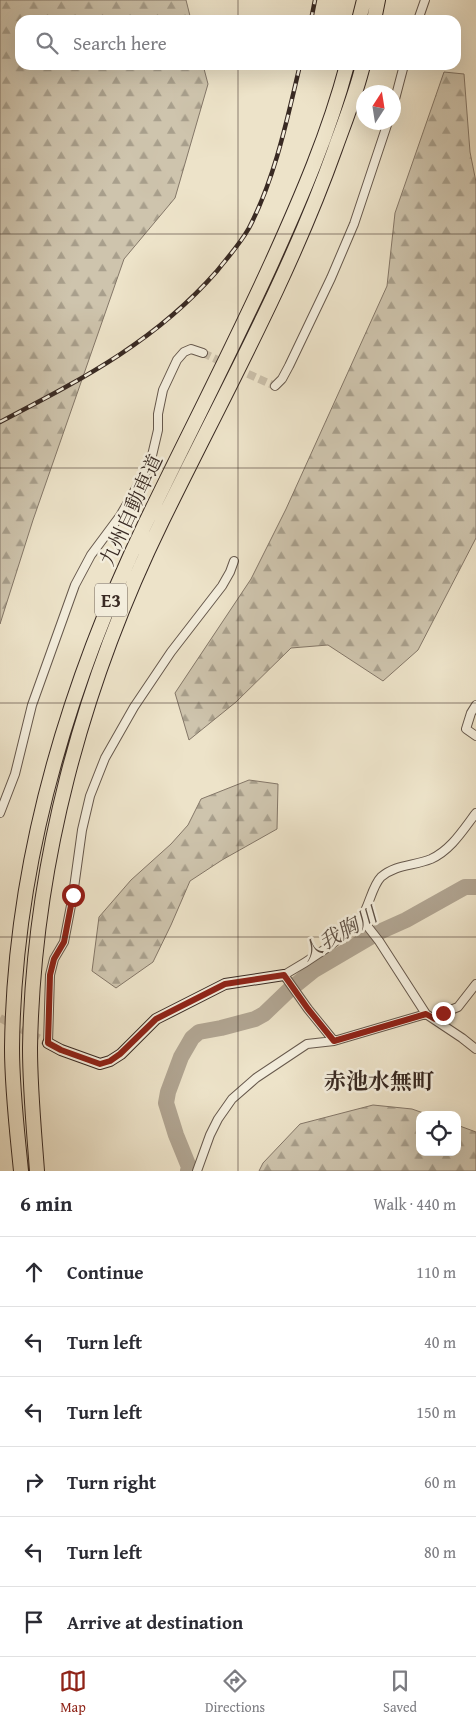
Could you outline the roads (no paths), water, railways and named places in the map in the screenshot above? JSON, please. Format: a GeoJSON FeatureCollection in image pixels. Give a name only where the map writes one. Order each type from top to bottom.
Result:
{"type":"FeatureCollection","features":[{"type":"Feature","properties":{"kind":"highway"},"geometry":{"type":"LineString","coordinates":[[360,15],[364,0]]}},
{"type":"Feature","properties":{"kind":"highway"},"geometry":{"type":"LineString","coordinates":[[375,15],[378,0]]}},
{"type":"Feature","properties":{"kind":"highway","name":"九州自動車道"},"geometry":{"type":"LineString","coordinates":[[21,1171],[14,1103],[12,1048],[14,994],[22,920],[34,852],[56,760],[79,681],[111,600],[146,522],[258,292],[306,187],[345,70]]}},
{"type":"Feature","properties":{"kind":"highway","name":"九州自動車道"},"geometry":{"type":"LineString","coordinates":[[37,1171],[30,1050],[38,926],[50,855],[66,783],[94,686],[124,604],[160,524],[273,298],[320,192],[358,84],[361,70]]}},
{"type":"Feature","properties":{"kind":"street"},"geometry":{"type":"LineString","coordinates":[[420,15],[425,0]]}},
{"type":"Feature","properties":{"kind":"street"},"geometry":{"type":"LineString","coordinates":[[399,85],[403,70]]}},
{"type":"Feature","properties":{"kind":"street"},"geometry":{"type":"LineString","coordinates":[[274,386],[282,379],[289,366],[334,269],[357,215],[385,130]]}},
{"type":"Feature","properties":{"kind":"street"},"geometry":{"type":"LineString","coordinates":[[0,813],[15,774],[32,705],[74,585],[90,555],[120,516],[150,464],[158,430],[158,414],[163,390],[177,360],[184,352],[191,349],[203,353]]}},
{"type":"Feature","properties":{"kind":"street"},"geometry":{"type":"LineString","coordinates":[[234,561],[222,586],[160,668],[134,707],[105,758],[90,796],[82,830],[64,942],[54,959],[50,975],[48,1043],[61,1050],[100,1064],[110,1061],[120,1054],[156,1019],[225,984],[284,975],[313,958],[347,932],[361,918],[379,879],[392,869],[430,860],[441,854],[476,813]]}},
{"type":"Feature","properties":{"kind":"street"},"geometry":{"type":"LineString","coordinates":[[476,706],[471,713],[466,729],[476,736]]}},
{"type":"Feature","properties":{"kind":"street"},"geometry":{"type":"LineString","coordinates":[[361,918],[384,947],[426,1014],[476,1049]]}},
{"type":"Feature","properties":{"kind":"street"},"geometry":{"type":"LineString","coordinates":[[284,975],[334,1041]]}},
{"type":"Feature","properties":{"kind":"street"},"geometry":{"type":"LineString","coordinates":[[435,1019],[443,1013],[458,1007],[476,984]]}},
{"type":"Feature","properties":{"kind":"street"},"geometry":{"type":"LineString","coordinates":[[197,1171],[218,1119],[232,1098],[256,1078],[307,1044],[334,1041],[426,1014]]}},
{"type":"Feature","properties":{"kind":"waterway","name":"人我胸川"},"geometry":{"type":"LineString","coordinates":[[188,1171],[189,1167],[166,1103],[168,1092],[181,1057],[192,1038],[199,1032],[255,1019],[264,1014],[314,970],[377,933],[406,920],[465,887],[476,887]]}},
{"type":"Feature","properties":{"kind":"tunnel"},"geometry":{"type":"LineString","coordinates":[[203,353],[226,364]]}},
{"type":"Feature","properties":{"kind":"tunnel"},"geometry":{"type":"LineString","coordinates":[[237,369],[275,386]]}},
{"type":"Feature","properties":{"kind":"tunnel"},"geometry":{"type":"LineString","coordinates":[[0,1018],[48,1043]]}},
{"type":"Feature","properties":{"kind":"railway"},"geometry":{"type":"LineString","coordinates":[[312,15],[315,0]]}},
{"type":"Feature","properties":{"kind":"railway"},"geometry":{"type":"LineString","coordinates":[[0,422],[88,374],[143,339],[193,296],[217,271],[249,228],[258,209],[273,169],[299,70]]}},
{"type":"Feature","properties":{"kind":"district","name":"赤池水無町"},"geometry":{"type":"Point","coordinates":[379,1081]}}]}
